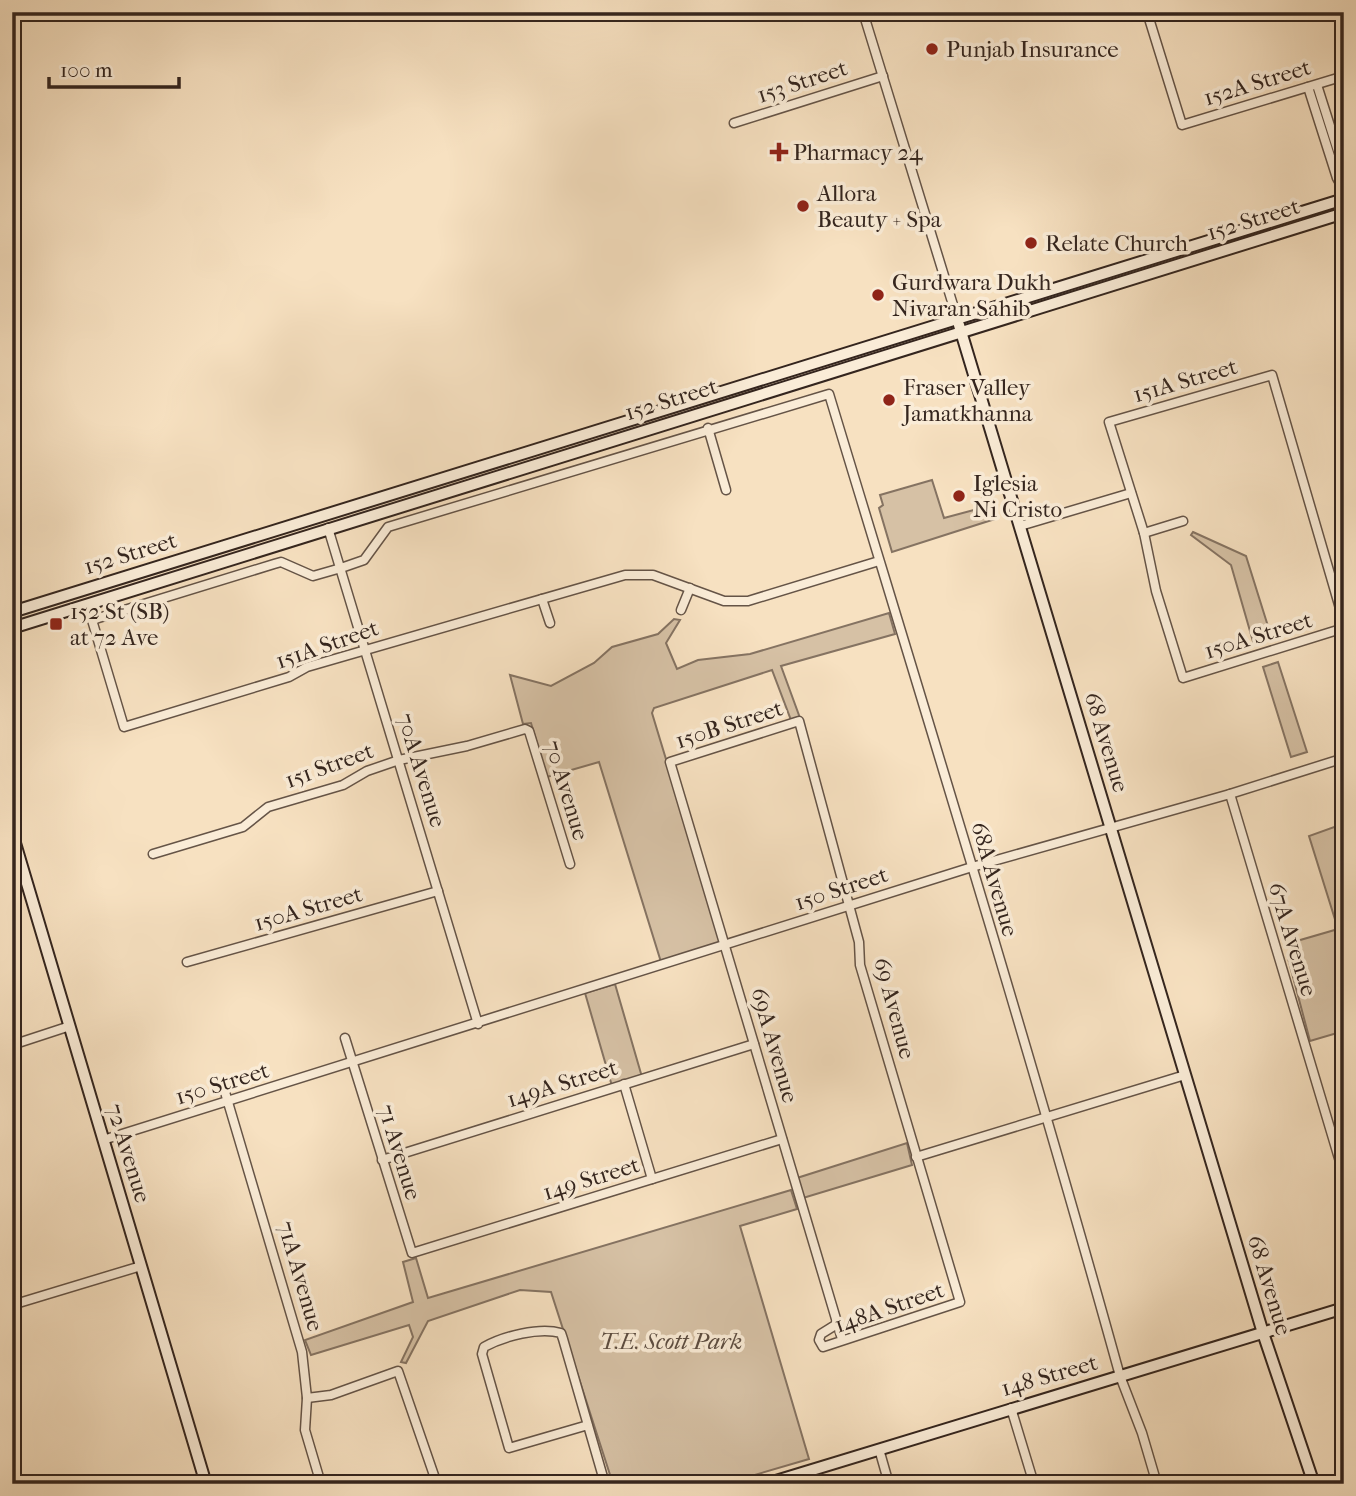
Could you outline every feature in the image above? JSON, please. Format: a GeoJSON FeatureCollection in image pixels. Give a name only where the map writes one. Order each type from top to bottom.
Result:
{"type":"FeatureCollection","features":[{"type":"Feature","properties":{"kind":"main road","name":"152 Street"},"geometry":{"type":"LineString","coordinates":[[12,612],[1344,199]]}},
{"type":"Feature","properties":{"kind":"main road","name":"152 Street"},"geometry":{"type":"LineString","coordinates":[[12,628],[1344,213]]}},
{"type":"Feature","properties":{"kind":"main road","name":"68 Avenue"},"geometry":{"type":"LineString","coordinates":[[957,318],[1262,1333],[1314,1484]]}},
{"type":"Feature","properties":{"kind":"main road"},"geometry":{"type":"LineString","coordinates":[[328,528],[333,521],[371,506],[388,495]]}},
{"type":"Feature","properties":{"kind":"main road","name":"72 Avenue"},"geometry":{"type":"LineString","coordinates":[[12,833],[206,1484]]}},
{"type":"Feature","properties":{"kind":"main road","name":"148 Street"},"geometry":{"type":"LineString","coordinates":[[766,1484],[1344,1308]]}},
{"type":"Feature","properties":{"kind":"street","name":"68 Avenue"},"geometry":{"type":"LineString","coordinates":[[863,12],[957,318]]}},
{"type":"Feature","properties":{"kind":"street","name":"152A Street"},"geometry":{"type":"LineString","coordinates":[[1147,12],[1182,125],[1344,76]]}},
{"type":"Feature","properties":{"kind":"street","name":"153 Street"},"geometry":{"type":"LineString","coordinates":[[734,123],[883,76]]}},
{"type":"Feature","properties":{"kind":"street"},"geometry":{"type":"LineString","coordinates":[[1313,86],[1344,170]]}},
{"type":"Feature","properties":{"kind":"street"},"geometry":{"type":"LineString","coordinates":[[1313,86],[1337,178],[1344,190]]}},
{"type":"Feature","properties":{"kind":"street","name":"151A Street"},"geometry":{"type":"LineString","coordinates":[[1131,493],[1109,422],[1272,375],[1344,622]]}},
{"type":"Feature","properties":{"kind":"street","name":"68A Avenue"},"geometry":{"type":"LineString","coordinates":[[708,428],[828,394],[972,867],[1120,1376],[1142,1433],[1157,1484]]}},
{"type":"Feature","properties":{"kind":"street"},"geometry":{"type":"LineString","coordinates":[[341,568],[364,560],[387,527],[708,428],[726,490]]}},
{"type":"Feature","properties":{"kind":"street"},"geometry":{"type":"LineString","coordinates":[[1020,526],[1131,493],[1144,533],[1183,521]]}},
{"type":"Feature","properties":{"kind":"street","name":"70A Avenue"},"geometry":{"type":"LineString","coordinates":[[328,528],[478,1024]]}},
{"type":"Feature","properties":{"kind":"street","name":"150A Street"},"geometry":{"type":"LineString","coordinates":[[1144,533],[1156,591],[1183,678],[1344,628]]}},
{"type":"Feature","properties":{"kind":"street","name":"151A Street"},"geometry":{"type":"LineString","coordinates":[[341,568],[313,576],[281,562],[92,620],[124,727],[289,677],[307,667],[366,649],[625,575],[653,575],[724,601],[748,601],[879,561]]}},
{"type":"Feature","properties":{"kind":"street"},"geometry":{"type":"LineString","coordinates":[[681,610],[690,588]]}},
{"type":"Feature","properties":{"kind":"street"},"geometry":{"type":"LineString","coordinates":[[542,599],[550,623]]}},
{"type":"Feature","properties":{"kind":"street","name":"150B Street"},"geometry":{"type":"LineString","coordinates":[[670,762],[799,721]]}},
{"type":"Feature","properties":{"kind":"street","name":"69 Avenue"},"geometry":{"type":"LineString","coordinates":[[799,721],[859,942],[860,965],[960,1302]]}},
{"type":"Feature","properties":{"kind":"street","name":"151 Street"},"geometry":{"type":"LineString","coordinates":[[153,854],[243,827],[268,807],[344,785],[367,771],[399,760],[467,746],[525,729]]}},
{"type":"Feature","properties":{"kind":"street","name":"70 Avenue"},"geometry":{"type":"LineString","coordinates":[[525,729],[529,731],[569,864]]}},
{"type":"Feature","properties":{"kind":"street","name":"150 Street"},"geometry":{"type":"LineString","coordinates":[[103,1140],[972,867],[1230,794],[1344,758]]}},
{"type":"Feature","properties":{"kind":"street","name":"69A Avenue"},"geometry":{"type":"LineString","coordinates":[[670,762],[842,1339]]}},
{"type":"Feature","properties":{"kind":"street","name":"67A Avenue"},"geometry":{"type":"LineString","coordinates":[[1230,794],[1344,1175]]}},
{"type":"Feature","properties":{"kind":"street","name":"150A Street"},"geometry":{"type":"LineString","coordinates":[[187,962],[438,891]]}},
{"type":"Feature","properties":{"kind":"street"},"geometry":{"type":"LineString","coordinates":[[12,1045],[69,1026]]}},
{"type":"Feature","properties":{"kind":"street"},"geometry":{"type":"LineString","coordinates":[[345,1038],[352,1063]]}},
{"type":"Feature","properties":{"kind":"street","name":"149A Street"},"geometry":{"type":"LineString","coordinates":[[382,1160],[754,1044]]}},
{"type":"Feature","properties":{"kind":"street","name":"71 Avenue"},"geometry":{"type":"LineString","coordinates":[[352,1063],[412,1253]]}},
{"type":"Feature","properties":{"kind":"street"},"geometry":{"type":"LineString","coordinates":[[916,1157],[1185,1075]]}},
{"type":"Feature","properties":{"kind":"street","name":"71A Avenue"},"geometry":{"type":"LineString","coordinates":[[222,1082],[287,1293],[302,1352],[307,1398],[305,1430],[321,1484]]}},
{"type":"Feature","properties":{"kind":"street"},"geometry":{"type":"LineString","coordinates":[[624,1084],[652,1179]]}},
{"type":"Feature","properties":{"kind":"street","name":"149 Street"},"geometry":{"type":"LineString","coordinates":[[412,1253],[782,1139]]}},
{"type":"Feature","properties":{"kind":"street"},"geometry":{"type":"LineString","coordinates":[[12,1305],[141,1266]]}},
{"type":"Feature","properties":{"kind":"street","name":"148A Street"},"geometry":{"type":"LineString","coordinates":[[837,1324],[823,1331],[819,1340],[827,1348],[842,1339],[960,1302]]}},
{"type":"Feature","properties":{"kind":"street"},"geometry":{"type":"LineString","coordinates":[[588,1425],[509,1448],[482,1354],[484,1347],[522,1334],[552,1331],[561,1333],[588,1425],[605,1484]]}},
{"type":"Feature","properties":{"kind":"street"},"geometry":{"type":"LineString","coordinates":[[307,1398],[331,1395],[398,1371],[437,1484]]}},
{"type":"Feature","properties":{"kind":"street"},"geometry":{"type":"LineString","coordinates":[[1011,1408],[1034,1484]]}},
{"type":"Feature","properties":{"kind":"street"},"geometry":{"type":"LineString","coordinates":[[879,1449],[890,1484]]}},
{"type":"Feature","properties":{"kind":"green space"},"geometry":{"type":"Polygon","coordinates":[[[932,480],[944,518],[985,507],[980,488],[988,484],[998,518],[892,552],[879,508],[883,505],[880,495],[932,480]]]}},
{"type":"Feature","properties":{"kind":"green space"},"geometry":{"type":"Polygon","coordinates":[[[1193,532],[1246,556],[1272,639],[1254,645],[1231,565],[1191,535],[1193,532]]]}},
{"type":"Feature","properties":{"kind":"green space"},"geometry":{"type":"Polygon","coordinates":[[[889,613],[895,634],[781,666],[800,718],[791,720],[772,670],[654,708],[652,713],[722,944],[661,962],[599,762],[547,777],[531,723],[523,724],[510,675],[551,686],[594,663],[612,647],[658,634],[674,619],[680,620],[666,643],[677,669],[698,660],[750,654],[889,613]]]}},
{"type":"Feature","properties":{"kind":"green space"},"geometry":{"type":"Polygon","coordinates":[[[1278,662],[1307,752],[1291,757],[1263,667],[1278,662]]]}},
{"type":"Feature","properties":{"kind":"green space"},"geometry":{"type":"Polygon","coordinates":[[[1337,826],[1344,845],[1344,1031],[1310,1041],[1288,958],[1294,953],[1290,943],[1338,929],[1309,836],[1337,826]]]}},
{"type":"Feature","properties":{"kind":"green space"},"geometry":{"type":"Polygon","coordinates":[[[615,984],[642,1077],[612,1086],[585,993],[615,984]]]}},
{"type":"Feature","properties":{"kind":"green space"},"geometry":{"type":"Polygon","coordinates":[[[907,1143],[912,1165],[803,1198],[797,1178],[907,1143]]]}},
{"type":"Feature","properties":{"kind":"green space","name":"T.E. Scott Park"},"geometry":{"type":"Polygon","coordinates":[[[791,1190],[797,1209],[740,1226],[809,1459],[724,1484],[613,1484],[551,1292],[520,1290],[428,1321],[406,1363],[401,1362],[413,1337],[409,1325],[311,1355],[305,1340],[413,1302],[403,1262],[416,1258],[428,1298],[791,1190]]]}},
{"type":"Feature","properties":{"kind":"place","name":"Punjab Insurance"},"geometry":{"type":"Point","coordinates":[932,49]}},
{"type":"Feature","properties":{"kind":"place","name":"Pharmacy 24"},"geometry":{"type":"Point","coordinates":[779,152]}},
{"type":"Feature","properties":{"kind":"place","name":"Allora Beauty + Spa"},"geometry":{"type":"Point","coordinates":[803,206]}},
{"type":"Feature","properties":{"kind":"place","name":"Relate Church"},"geometry":{"type":"Point","coordinates":[1031,243]}},
{"type":"Feature","properties":{"kind":"place","name":"Gurdwara Dukh Nivaran Sahib"},"geometry":{"type":"Point","coordinates":[878,295]}},
{"type":"Feature","properties":{"kind":"place","name":"Fraser Valley Jamatkhanna"},"geometry":{"type":"Point","coordinates":[889,400]}},
{"type":"Feature","properties":{"kind":"place","name":"Iglesia Ni Cristo"},"geometry":{"type":"Point","coordinates":[959,496]}},
{"type":"Feature","properties":{"kind":"place","name":"152 St (SB) at 72 Ave"},"geometry":{"type":"Point","coordinates":[56,624]}}]}
